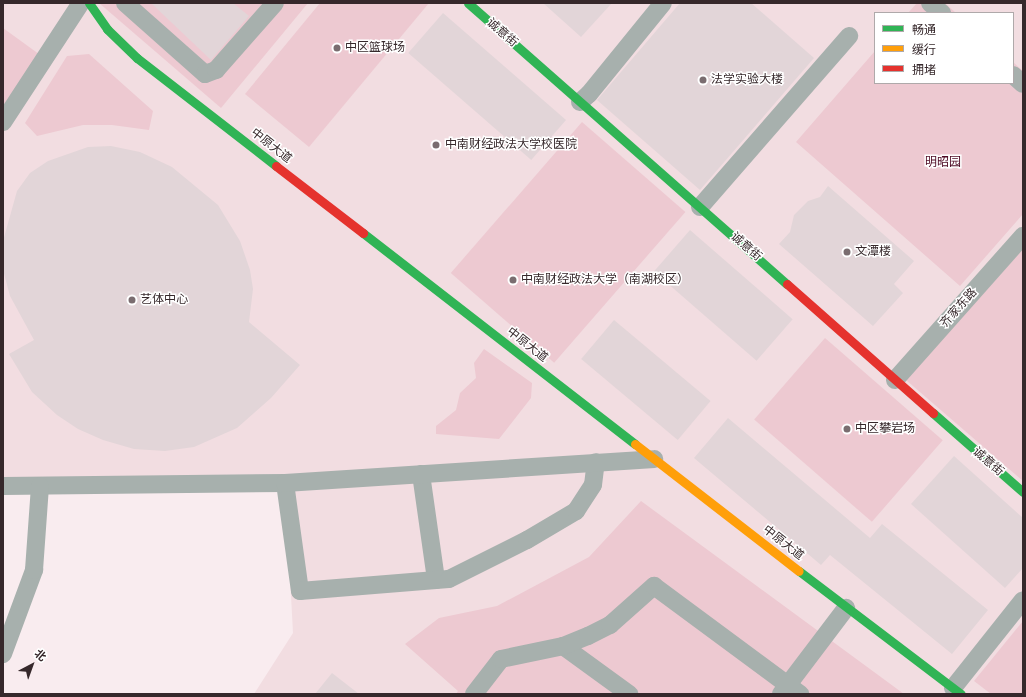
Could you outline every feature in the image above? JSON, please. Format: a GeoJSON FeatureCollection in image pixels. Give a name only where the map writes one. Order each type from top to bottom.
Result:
{"type":"FeatureCollection","features":[{"type":"Feature","properties":{"kind":"main road","name":"中原大道"},"geometry":{"type":"LineString","coordinates":[[89,3],[107,29],[137,58],[846,608],[957,691]]}},
{"type":"Feature","properties":{"kind":"main road","name":"诚意街"},"geometry":{"type":"LineString","coordinates":[[468,3],[1023,492]]}},
{"type":"Feature","properties":{"kind":"street"},"geometry":{"type":"LineString","coordinates":[[3,122],[81,3]]}},
{"type":"Feature","properties":{"kind":"street"},"geometry":{"type":"LineString","coordinates":[[125,3],[205,74],[216,70],[275,3]]}},
{"type":"Feature","properties":{"kind":"street"},"geometry":{"type":"LineString","coordinates":[[580,102],[589,94],[663,3]]}},
{"type":"Feature","properties":{"kind":"street"},"geometry":{"type":"LineString","coordinates":[[930,3],[941,12]]}},
{"type":"Feature","properties":{"kind":"street"},"geometry":{"type":"LineString","coordinates":[[700,207],[849,36]]}},
{"type":"Feature","properties":{"kind":"street"},"geometry":{"type":"LineString","coordinates":[[1014,76],[1023,84]]}},
{"type":"Feature","properties":{"kind":"street","name":"齐家东路"},"geometry":{"type":"LineString","coordinates":[[895,380],[1023,236]]}},
{"type":"Feature","properties":{"kind":"street"},"geometry":{"type":"LineString","coordinates":[[3,486],[285,483],[654,459]]}},
{"type":"Feature","properties":{"kind":"street"},"geometry":{"type":"LineString","coordinates":[[285,483],[300,591],[436,580],[456,575],[527,540],[576,511],[593,485],[596,462]]}},
{"type":"Feature","properties":{"kind":"street"},"geometry":{"type":"LineString","coordinates":[[421,474],[436,580]]}},
{"type":"Feature","properties":{"kind":"street"},"geometry":{"type":"LineString","coordinates":[[3,654],[34,570],[40,486]]}},
{"type":"Feature","properties":{"kind":"street"},"geometry":{"type":"LineString","coordinates":[[477,693],[501,659],[563,646],[610,624],[654,586],[790,691],[846,608]]}},
{"type":"Feature","properties":{"kind":"street"},"geometry":{"type":"LineString","coordinates":[[957,691],[1023,600]]}},
{"type":"Feature","properties":{"kind":"street"},"geometry":{"type":"LineString","coordinates":[[563,646],[629,694]]}},
{"type":"Feature","properties":{"kind":"shaded area","name":"中南财经政法大学（南湖校区）"},"geometry":{"type":"Polygon","coordinates":[[[3,3],[1023,3],[1023,694],[254,694],[293,633],[285,483],[3,477],[3,3]]]}},
{"type":"Feature","properties":{"kind":"green space"},"geometry":{"type":"Polygon","coordinates":[[[99,3],[308,3],[221,108],[99,3]]]}},
{"type":"Feature","properties":{"kind":"green space","name":"中区篮球场"},"geometry":{"type":"Polygon","coordinates":[[[320,3],[429,3],[309,147],[245,94],[320,3]]]}},
{"type":"Feature","properties":{"kind":"green space"},"geometry":{"type":"Polygon","coordinates":[[[917,3],[945,3],[955,12],[909,12],[917,3]]]}},
{"type":"Feature","properties":{"kind":"green space"},"geometry":{"type":"Polygon","coordinates":[[[3,28],[43,57],[3,117],[3,28]]]}},
{"type":"Feature","properties":{"kind":"green space","name":"明昭园"},"geometry":{"type":"Polygon","coordinates":[[[874,52],[874,84],[1014,84],[1014,63],[1023,71],[1023,214],[960,286],[796,142],[874,52]]]}},
{"type":"Feature","properties":{"kind":"green space"},"geometry":{"type":"Polygon","coordinates":[[[89,54],[153,111],[149,130],[112,125],[83,125],[37,136],[25,123],[67,56],[89,54]]]}},
{"type":"Feature","properties":{"kind":"green space"},"geometry":{"type":"Polygon","coordinates":[[[582,122],[685,212],[554,363],[451,273],[582,122]]]}},
{"type":"Feature","properties":{"kind":"green space"},"geometry":{"type":"Polygon","coordinates":[[[1023,249],[1023,481],[906,380],[1023,249]]]}},
{"type":"Feature","properties":{"kind":"green space","name":"中区攀岩场"},"geometry":{"type":"Polygon","coordinates":[[[825,338],[943,440],[872,522],[754,420],[825,338]]]}},
{"type":"Feature","properties":{"kind":"green space"},"geometry":{"type":"Polygon","coordinates":[[[484,349],[532,383],[531,398],[499,439],[436,434],[436,426],[456,410],[460,393],[476,378],[474,363],[484,349]]]}},
{"type":"Feature","properties":{"kind":"green space"},"geometry":{"type":"Polygon","coordinates":[[[641,501],[904,694],[456,694],[458,691],[405,644],[439,618],[497,606],[589,557],[641,501]]]}},
{"type":"Feature","properties":{"kind":"green space"},"geometry":{"type":"Polygon","coordinates":[[[1023,621],[1023,694],[991,694],[974,681],[1023,621]]]}},
{"type":"Feature","properties":{"kind":"building"},"geometry":{"type":"Polygon","coordinates":[[[151,3],[233,3],[249,16],[211,60],[151,3]]]}},
{"type":"Feature","properties":{"kind":"building"},"geometry":{"type":"Polygon","coordinates":[[[543,3],[612,3],[581,37],[543,3]]]}},
{"type":"Feature","properties":{"kind":"building","name":"法学实验大楼"},"geometry":{"type":"Polygon","coordinates":[[[680,3],[751,3],[814,58],[700,190],[597,100],[680,3]]]}},
{"type":"Feature","properties":{"kind":"building"},"geometry":{"type":"Polygon","coordinates":[[[443,13],[566,120],[531,160],[408,53],[443,13]]]}},
{"type":"Feature","properties":{"kind":"building","name":"艺体中心"},"geometry":{"type":"Polygon","coordinates":[[[111,146],[140,152],[172,167],[218,205],[240,241],[250,270],[253,289],[249,322],[300,365],[271,398],[237,428],[194,447],[165,451],[134,449],[103,440],[78,429],[57,415],[32,392],[9,354],[34,340],[10,296],[3,270],[3,241],[17,191],[30,173],[48,161],[88,147],[111,146]]]}},
{"type":"Feature","properties":{"kind":"building","name":"文潭楼"},"geometry":{"type":"Polygon","coordinates":[[[828,186],[914,261],[894,284],[903,293],[873,326],[779,244],[790,232],[794,215],[808,201],[820,197],[828,186]]]}},
{"type":"Feature","properties":{"kind":"building"},"geometry":{"type":"Polygon","coordinates":[[[690,230],[793,319],[757,361],[654,272],[690,230]]]}},
{"type":"Feature","properties":{"kind":"building"},"geometry":{"type":"Polygon","coordinates":[[[614,320],[711,401],[678,440],[581,359],[614,320]]]}},
{"type":"Feature","properties":{"kind":"building"},"geometry":{"type":"Polygon","coordinates":[[[728,418],[870,538],[882,524],[988,610],[952,654],[830,555],[821,565],[694,458],[728,418]]]}},
{"type":"Feature","properties":{"kind":"building"},"geometry":{"type":"Polygon","coordinates":[[[954,456],[1023,518],[1023,568],[1005,588],[911,504],[954,456]]]}},
{"type":"Feature","properties":{"kind":"building"},"geometry":{"type":"Polygon","coordinates":[[[332,673],[359,694],[315,694],[332,673]]]}},
{"type":"Feature","properties":{"kind":"traffic: fast"},"geometry":{"type":"LineString","coordinates":[[89,3],[107,29],[137,58],[276,166]]}},
{"type":"Feature","properties":{"kind":"traffic: fast"},"geometry":{"type":"LineString","coordinates":[[468,3],[787,284]]}},
{"type":"Feature","properties":{"kind":"traffic: fast"},"geometry":{"type":"LineString","coordinates":[[363,233],[635,444]]}},
{"type":"Feature","properties":{"kind":"traffic: fast"},"geometry":{"type":"LineString","coordinates":[[933,413],[1023,492]]}},
{"type":"Feature","properties":{"kind":"traffic: fast"},"geometry":{"type":"LineString","coordinates":[[799,571],[961,694]]}},
{"type":"Feature","properties":{"kind":"traffic: slow"},"geometry":{"type":"LineString","coordinates":[[635,444],[799,571]]}},
{"type":"Feature","properties":{"kind":"traffic: jam"},"geometry":{"type":"LineString","coordinates":[[276,166],[363,233]]}},
{"type":"Feature","properties":{"kind":"traffic: jam"},"geometry":{"type":"LineString","coordinates":[[787,284],[933,413]]}},
{"type":"Feature","properties":{"kind":"place","name":"中区篮球场"},"geometry":{"type":"Point","coordinates":[337,48]}},
{"type":"Feature","properties":{"kind":"place","name":"法学实验大楼"},"geometry":{"type":"Point","coordinates":[703,80]}},
{"type":"Feature","properties":{"kind":"place","name":"中南财经政法大学校医院"},"geometry":{"type":"Point","coordinates":[436,145]}},
{"type":"Feature","properties":{"kind":"place","name":"文潭楼"},"geometry":{"type":"Point","coordinates":[847,252]}},
{"type":"Feature","properties":{"kind":"place","name":"中南财经政法大学（南湖校区）"},"geometry":{"type":"Point","coordinates":[513,280]}},
{"type":"Feature","properties":{"kind":"place","name":"艺体中心"},"geometry":{"type":"Point","coordinates":[132,300]}},
{"type":"Feature","properties":{"kind":"place","name":"中区攀岩场"},"geometry":{"type":"Point","coordinates":[847,429]}}]}
